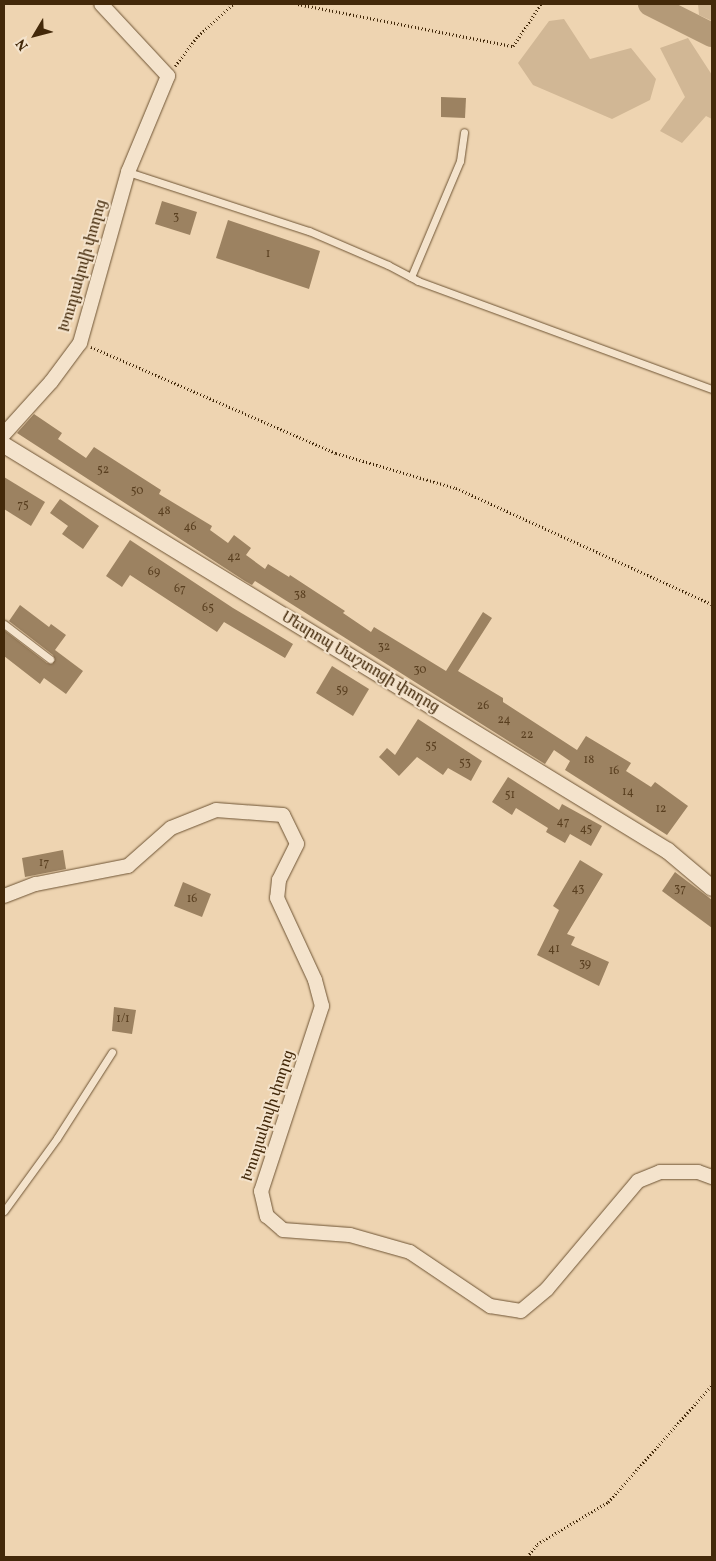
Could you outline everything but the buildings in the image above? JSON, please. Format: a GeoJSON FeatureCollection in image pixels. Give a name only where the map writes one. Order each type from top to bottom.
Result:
{"type":"FeatureCollection","features":[{"type":"Feature","properties":{"kind":"street"},"geometry":{"type":"LineString","coordinates":[[101,4],[168,76]]}},
{"type":"Feature","properties":{"kind":"street","name":"Խուդյակովի փողոց"},"geometry":{"type":"LineString","coordinates":[[4,434],[51,382],[80,343],[128,172],[168,76]]}},
{"type":"Feature","properties":{"kind":"street","name":"Մեսրոպ Մաշտոցի փողոց"},"geometry":{"type":"LineString","coordinates":[[4,444],[668,851],[712,888]]}},
{"type":"Feature","properties":{"kind":"street","name":"Խուդյակովի փողոց"},"geometry":{"type":"LineString","coordinates":[[4,896],[36,884],[128,866],[170,828],[216,810],[283,815],[297,844],[279,880],[277,898],[315,980],[322,1006],[261,1191],[267,1216],[283,1230],[350,1235],[410,1252],[490,1306],[521,1311],[546,1289],[638,1181],[660,1172],[698,1172],[712,1177]]}},
{"type":"Feature","properties":{"kind":"lane"},"geometry":{"type":"LineString","coordinates":[[411,277],[460,161],[464,132]]}},
{"type":"Feature","properties":{"kind":"lane"},"geometry":{"type":"LineString","coordinates":[[128,172],[309,231],[411,277],[712,389]]}},
{"type":"Feature","properties":{"kind":"lane"},"geometry":{"type":"LineString","coordinates":[[4,624],[50,659]]}},
{"type":"Feature","properties":{"kind":"lane"},"geometry":{"type":"LineString","coordinates":[[4,1210],[57,1138],[112,1052]]}},
{"type":"Feature","properties":{"kind":"path"},"geometry":{"type":"LineString","coordinates":[[168,76],[198,36],[234,4]]}},
{"type":"Feature","properties":{"kind":"path"},"geometry":{"type":"LineString","coordinates":[[298,4],[513,46],[541,4]]}},
{"type":"Feature","properties":{"kind":"path"},"geometry":{"type":"LineString","coordinates":[[80,343],[336,454],[456,488],[712,604]]}},
{"type":"Feature","properties":{"kind":"path"},"geometry":{"type":"LineString","coordinates":[[527,1557],[537,1544],[608,1502],[712,1385]]}},
{"type":"Feature","properties":{"kind":"shaded area"},"geometry":{"type":"Polygon","coordinates":[[[698,4],[712,4],[712,21],[699,15],[698,4]]]}},
{"type":"Feature","properties":{"kind":"shaded area"},"geometry":{"type":"Polygon","coordinates":[[[564,19],[590,59],[631,48],[656,79],[650,100],[612,119],[533,85],[518,63],[549,21],[564,19]]]}},
{"type":"Feature","properties":{"kind":"shaded area"},"geometry":{"type":"Polygon","coordinates":[[[688,38],[712,75],[712,119],[706,116],[682,143],[660,131],[685,97],[660,48],[688,38]]]}},
{"type":"Feature","properties":{"kind":"waterway"},"geometry":{"type":"LineString","coordinates":[[650,4],[712,35]]}}]}
